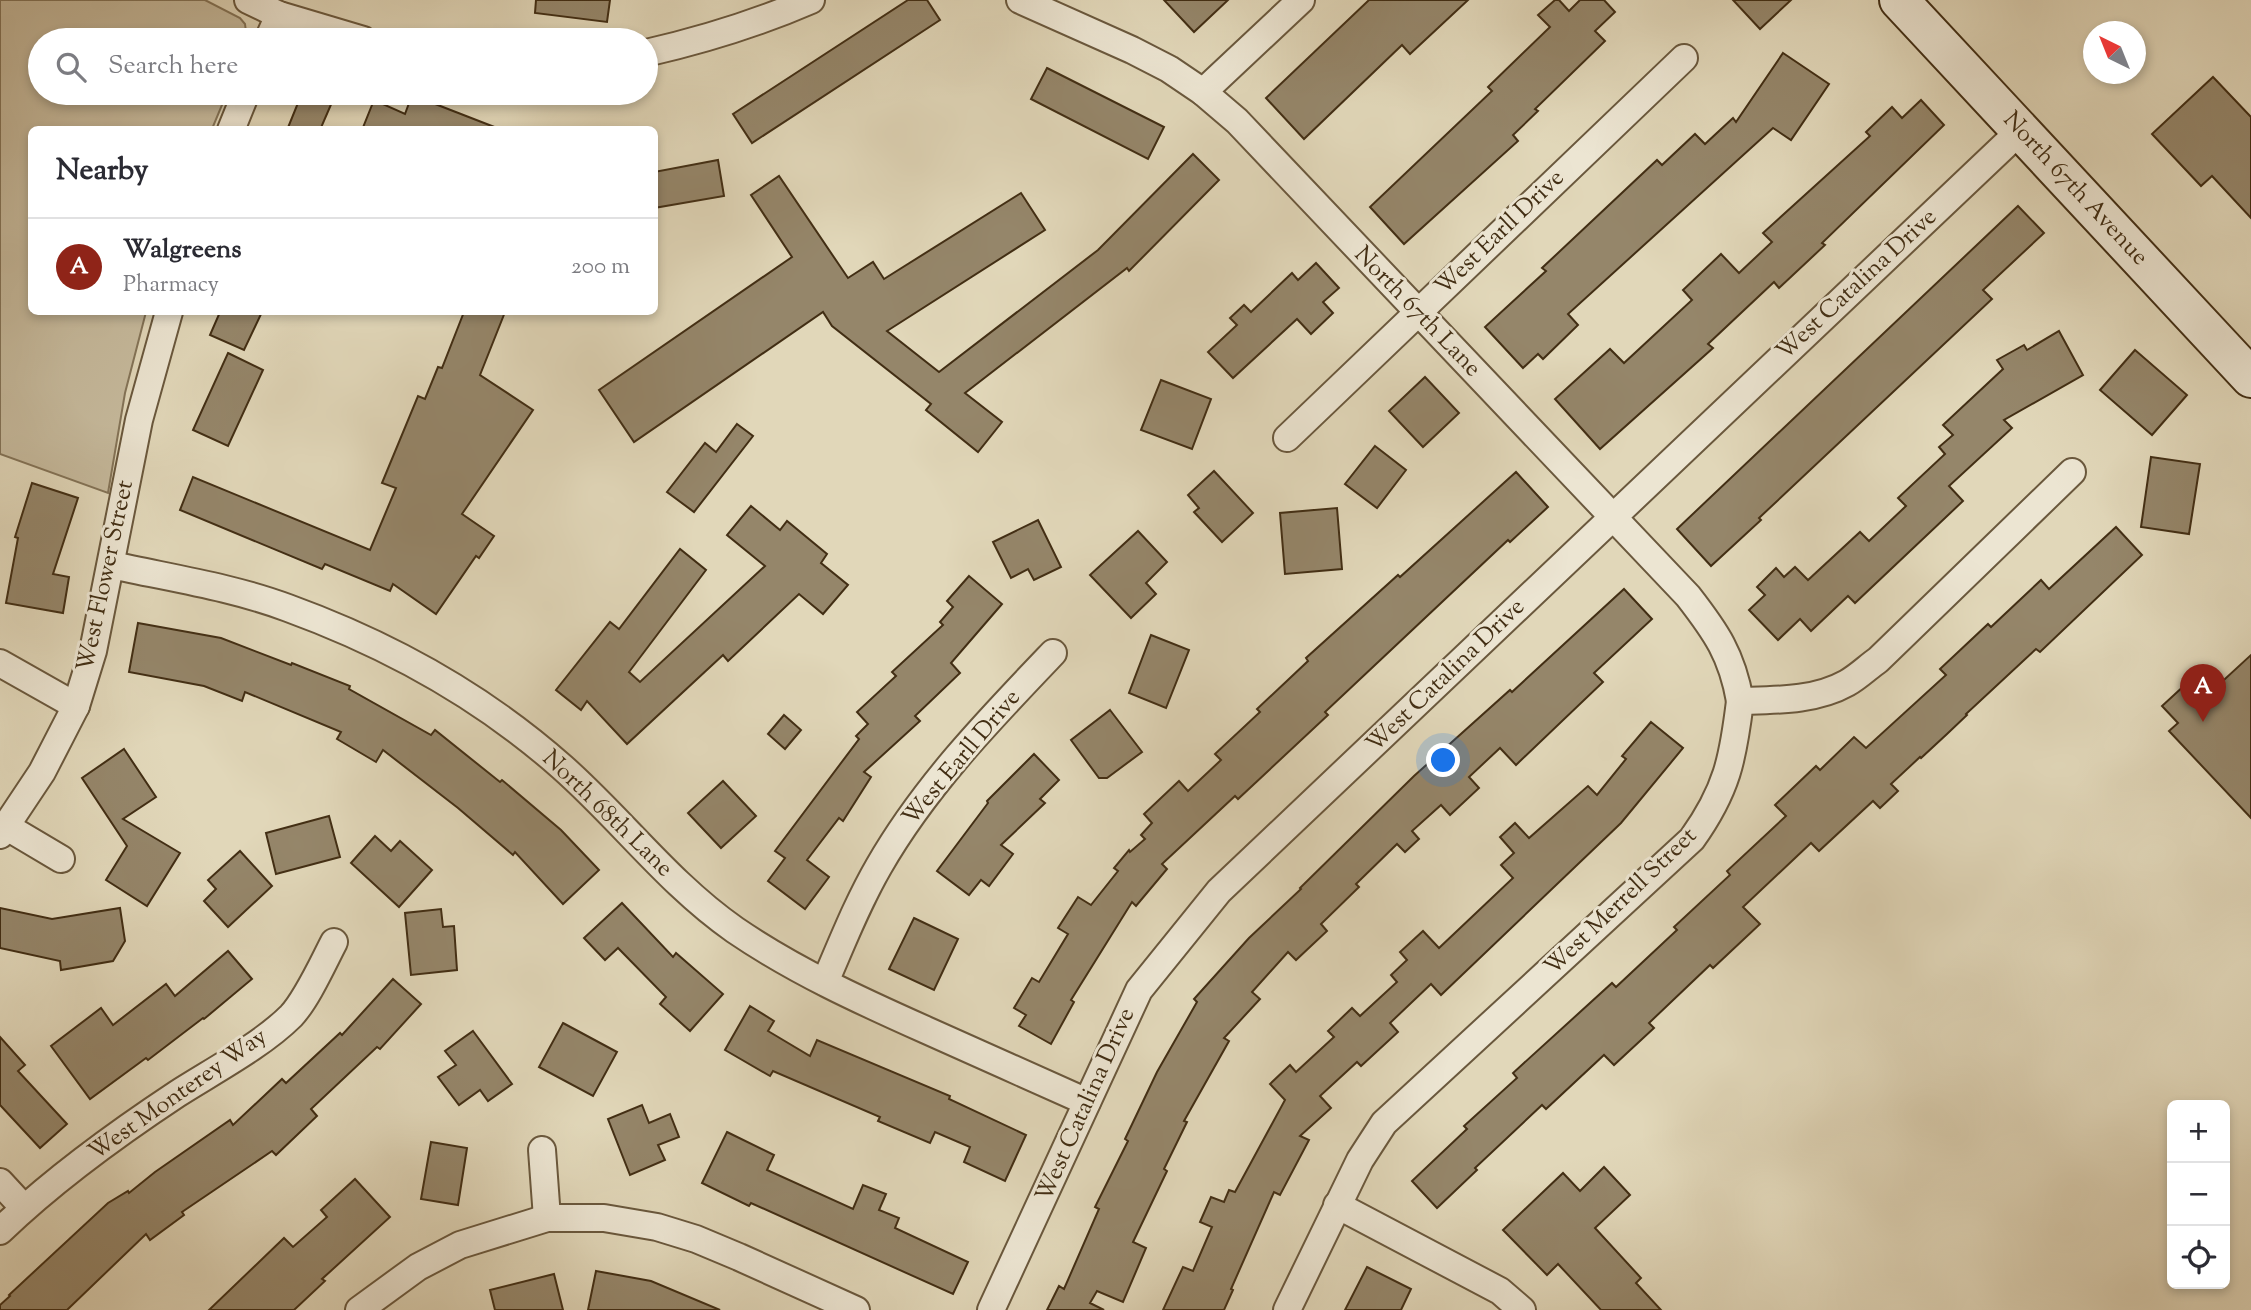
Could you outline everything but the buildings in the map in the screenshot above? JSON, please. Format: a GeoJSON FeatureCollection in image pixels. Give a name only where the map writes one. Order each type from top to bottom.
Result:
{"type":"FeatureCollection","features":[{"type":"Feature","properties":{"kind":"main road","name":"North 67th Avenue"},"geometry":{"type":"LineString","coordinates":[[1899,0],[2251,378]]}},
{"type":"Feature","properties":{"kind":"street"},"geometry":{"type":"LineString","coordinates":[[248,0],[279,15],[323,28]]}},
{"type":"Feature","properties":{"kind":"street"},"geometry":{"type":"LineString","coordinates":[[658,50],[768,19],[811,0]]}},
{"type":"Feature","properties":{"kind":"street","name":"North 67th Lane"},"geometry":{"type":"LineString","coordinates":[[1020,0],[1169,69],[1203,92],[1237,121],[1688,596],[1712,627],[1735,674],[1740,701]]}},
{"type":"Feature","properties":{"kind":"street"},"geometry":{"type":"LineString","coordinates":[[1203,92],[1301,0]]}},
{"type":"Feature","properties":{"kind":"street"},"geometry":{"type":"LineString","coordinates":[[273,28],[279,15]]}},
{"type":"Feature","properties":{"kind":"street","name":"West Earll Drive"},"geometry":{"type":"LineString","coordinates":[[1287,438],[1684,58]]}},
{"type":"Feature","properties":{"kind":"street"},"geometry":{"type":"LineString","coordinates":[[233,126],[241,105]]}},
{"type":"Feature","properties":{"kind":"street","name":"West Catalina Drive"},"geometry":{"type":"LineString","coordinates":[[991,1310],[1139,990],[1219,891],[2021,130]]}},
{"type":"Feature","properties":{"kind":"street","name":"West Flower Street"},"geometry":{"type":"LineString","coordinates":[[61,859],[3,831],[42,772],[76,706],[93,651],[112,565],[139,420],[168,315]]}},
{"type":"Feature","properties":{"kind":"street"},"geometry":{"type":"LineString","coordinates":[[1740,701],[1787,699],[1816,694],[1847,683],[1878,660],[2072,472]]}},
{"type":"Feature","properties":{"kind":"street","name":"North 68th Lane"},"geometry":{"type":"LineString","coordinates":[[112,565],[287,607],[380,647],[466,694],[561,766],[706,909],[763,948],[862,1001],[1087,1102]]}},
{"type":"Feature","properties":{"kind":"street","name":"West Earll Drive"},"geometry":{"type":"LineString","coordinates":[[825,982],[862,897],[879,865],[920,803],[954,760],[1053,653]]}},
{"type":"Feature","properties":{"kind":"street"},"geometry":{"type":"LineString","coordinates":[[0,663],[76,706]]}},
{"type":"Feature","properties":{"kind":"street","name":"West Merrell Street"},"geometry":{"type":"LineString","coordinates":[[1287,1310],[1360,1160],[1384,1123],[1692,839],[1723,787],[1734,749],[1740,701]]}},
{"type":"Feature","properties":{"kind":"street","name":"West Monterey Way"},"geometry":{"type":"LineString","coordinates":[[0,1231],[75,1166],[134,1123],[262,1039],[292,1014],[334,942]]}},
{"type":"Feature","properties":{"kind":"street"},"geometry":{"type":"LineString","coordinates":[[542,1150],[547,1218]]}},
{"type":"Feature","properties":{"kind":"street"},"geometry":{"type":"LineString","coordinates":[[0,1182],[24,1208]]}},
{"type":"Feature","properties":{"kind":"street"},"geometry":{"type":"LineString","coordinates":[[1337,1205],[1500,1291],[1522,1310]]}},
{"type":"Feature","properties":{"kind":"street"},"geometry":{"type":"LineString","coordinates":[[359,1310],[418,1266],[460,1245],[547,1218],[604,1218],[657,1227],[696,1239],[856,1310]]}},
{"type":"Feature","properties":{"kind":"shaded area"},"geometry":{"type":"Polygon","coordinates":[[[0,0],[205,0],[240,18],[246,28],[28,28],[28,105],[222,105],[213,126],[28,126],[28,315],[145,315],[125,393],[108,493],[0,454],[0,0]]]}},
{"type":"Feature","properties":{"kind":"place","name":"Walgreens"},"geometry":{"type":"Point","coordinates":[2203,722]}}]}
